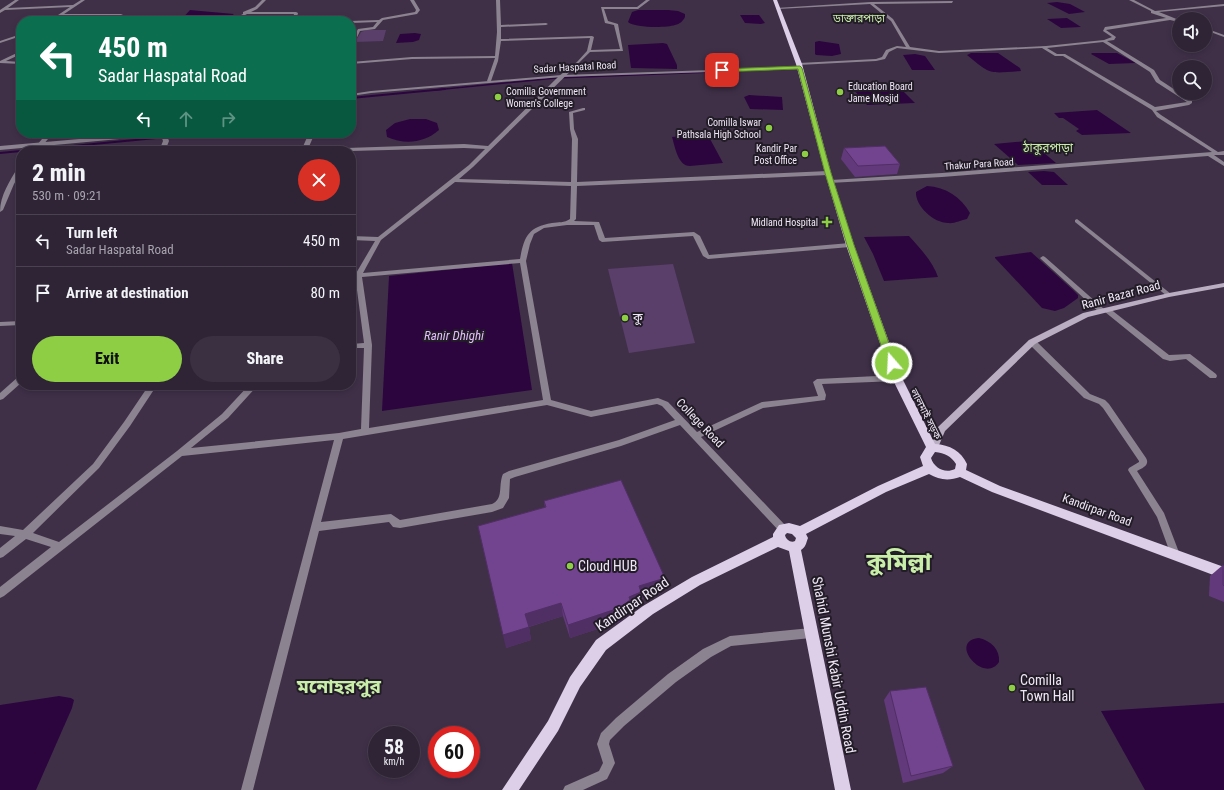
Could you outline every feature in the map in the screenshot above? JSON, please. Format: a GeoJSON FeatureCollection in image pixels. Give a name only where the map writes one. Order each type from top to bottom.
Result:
{"type":"FeatureCollection","features":[{"type":"Feature","properties":{"kind":"main road","name":"লালমাই সড়ক"},"geometry":{"type":"LineString","coordinates":[[775,0],[800,66],[828,173],[850,245],[897,378],[933,449]]}},
{"type":"Feature","properties":{"kind":"main road","name":"Ranir Bazar Road"},"geometry":{"type":"LineString","coordinates":[[933,449],[941,429],[1032,342],[1086,315],[1169,295],[1224,286]]}},
{"type":"Feature","properties":{"kind":"main road"},"geometry":{"type":"LineString","coordinates":[[933,449],[946,450],[956,456],[962,464],[960,472],[956,475],[945,476],[930,468],[925,457],[926,453],[933,449]]}},
{"type":"Feature","properties":{"kind":"main road"},"geometry":{"type":"LineString","coordinates":[[799,532],[882,489],[930,468]]}},
{"type":"Feature","properties":{"kind":"main road","name":"Kandirpar Road"},"geometry":{"type":"LineString","coordinates":[[960,472],[996,489],[1224,573]]}},
{"type":"Feature","properties":{"kind":"main road"},"geometry":{"type":"LineString","coordinates":[[793,528],[799,532],[802,541],[794,547],[786,545],[782,535],[793,528]]}},
{"type":"Feature","properties":{"kind":"main road","name":"Kandirpar Road"},"geometry":{"type":"LineString","coordinates":[[514,785],[554,726],[575,682],[601,645],[648,610],[696,581],[782,535]]}},
{"type":"Feature","properties":{"kind":"main road","name":"Shahid Munshi Kabir Uddin Road"},"geometry":{"type":"LineString","coordinates":[[794,547],[841,790]]}},
{"type":"Feature","properties":{"kind":"street"},"geometry":{"type":"LineString","coordinates":[[0,12],[16,0]]}},
{"type":"Feature","properties":{"kind":"street"},"geometry":{"type":"LineString","coordinates":[[61,15],[83,0]]}},
{"type":"Feature","properties":{"kind":"street"},"geometry":{"type":"LineString","coordinates":[[239,16],[256,8],[264,0]]}},
{"type":"Feature","properties":{"kind":"street"},"geometry":{"type":"LineString","coordinates":[[356,35],[360,30],[374,28],[380,21],[386,18],[416,13],[418,10],[412,0]]}},
{"type":"Feature","properties":{"kind":"street"},"geometry":{"type":"LineString","coordinates":[[489,81],[496,67],[499,40],[498,0]]}},
{"type":"Feature","properties":{"kind":"street"},"geometry":{"type":"LineString","coordinates":[[589,51],[622,50],[616,24],[606,22],[602,8],[638,8],[648,0]]}},
{"type":"Feature","properties":{"kind":"street"},"geometry":{"type":"LineString","coordinates":[[1131,0],[1152,12],[1172,20]]}},
{"type":"Feature","properties":{"kind":"street"},"geometry":{"type":"LineString","coordinates":[[778,8],[871,3],[950,1]]}},
{"type":"Feature","properties":{"kind":"street"},"geometry":{"type":"LineString","coordinates":[[871,3],[892,20],[908,48],[939,52],[1044,48],[1104,41],[1113,39],[1114,37],[1104,30],[1106,28],[1169,19]]}},
{"type":"Feature","properties":{"kind":"street"},"geometry":{"type":"LineString","coordinates":[[1152,12],[1224,5]]}},
{"type":"Feature","properties":{"kind":"street"},"geometry":{"type":"LineString","coordinates":[[3,9],[73,6]]}},
{"type":"Feature","properties":{"kind":"street"},"geometry":{"type":"LineString","coordinates":[[244,13],[296,13],[295,16]]}},
{"type":"Feature","properties":{"kind":"street"},"geometry":{"type":"LineString","coordinates":[[61,15],[121,15]]}},
{"type":"Feature","properties":{"kind":"street"},"geometry":{"type":"LineString","coordinates":[[356,22],[380,21]]}},
{"type":"Feature","properties":{"kind":"street"},"geometry":{"type":"LineString","coordinates":[[499,26],[546,24]]}},
{"type":"Feature","properties":{"kind":"street"},"geometry":{"type":"LineString","coordinates":[[1212,31],[1224,36]]}},
{"type":"Feature","properties":{"kind":"street"},"geometry":{"type":"LineString","coordinates":[[0,42],[16,37]]}},
{"type":"Feature","properties":{"kind":"street"},"geometry":{"type":"LineString","coordinates":[[365,431],[368,345],[358,276],[379,239],[471,166],[560,77],[578,63],[589,51],[592,38],[499,40]]}},
{"type":"Feature","properties":{"kind":"street"},"geometry":{"type":"LineString","coordinates":[[1104,41],[1152,71],[1158,81],[1190,102],[1187,104],[1154,109]]}},
{"type":"Feature","properties":{"kind":"street","name":"Sadar Haspatal Road"},"geometry":{"type":"LineString","coordinates":[[356,94],[489,81],[800,66],[876,60],[884,58],[887,51],[891,48],[908,48]]}},
{"type":"Feature","properties":{"kind":"street"},"geometry":{"type":"LineString","coordinates":[[1044,48],[1056,55],[1064,55],[1154,109],[1159,116],[1221,154]]}},
{"type":"Feature","properties":{"kind":"street"},"geometry":{"type":"LineString","coordinates":[[0,62],[16,54]]}},
{"type":"Feature","properties":{"kind":"street"},"geometry":{"type":"LineString","coordinates":[[356,63],[412,58],[497,57]]}},
{"type":"Feature","properties":{"kind":"street"},"geometry":{"type":"LineString","coordinates":[[0,62],[16,63]]}},
{"type":"Feature","properties":{"kind":"street"},"geometry":{"type":"LineString","coordinates":[[568,223],[573,219],[574,184],[575,139],[572,129],[571,112],[583,109]]}},
{"type":"Feature","properties":{"kind":"street"},"geometry":{"type":"LineString","coordinates":[[41,145],[46,138]]}},
{"type":"Feature","properties":{"kind":"street"},"geometry":{"type":"LineString","coordinates":[[27,146],[112,138]]}},
{"type":"Feature","properties":{"kind":"street"},"geometry":{"type":"LineString","coordinates":[[356,150],[464,146],[488,148]]}},
{"type":"Feature","properties":{"kind":"street"},"geometry":{"type":"LineString","coordinates":[[0,148],[16,147]]}},
{"type":"Feature","properties":{"kind":"street","name":"Thakur Para Road"},"geometry":{"type":"LineString","coordinates":[[831,182],[1221,154]]}},
{"type":"Feature","properties":{"kind":"street"},"geometry":{"type":"LineString","coordinates":[[1210,155],[1224,164]]}},
{"type":"Feature","properties":{"kind":"street"},"geometry":{"type":"LineString","coordinates":[[452,180],[574,184],[828,173]]}},
{"type":"Feature","properties":{"kind":"street"},"geometry":{"type":"LineString","coordinates":[[0,210],[16,176]]}},
{"type":"Feature","properties":{"kind":"street"},"geometry":{"type":"LineString","coordinates":[[1077,222],[1169,295]]}},
{"type":"Feature","properties":{"kind":"street"},"geometry":{"type":"LineString","coordinates":[[180,453],[339,436],[547,402],[523,261],[526,242],[535,230],[545,225],[597,223],[602,240],[694,234],[697,236],[706,256],[708,257],[850,245]]}},
{"type":"Feature","properties":{"kind":"street"},"geometry":{"type":"LineString","coordinates":[[356,238],[379,239]]}},
{"type":"Feature","properties":{"kind":"street"},"geometry":{"type":"LineString","coordinates":[[1043,258],[1105,311],[1166,357],[1187,356],[1213,376]]}},
{"type":"Feature","properties":{"kind":"street"},"geometry":{"type":"LineString","coordinates":[[358,276],[523,261]]}},
{"type":"Feature","properties":{"kind":"street"},"geometry":{"type":"LineString","coordinates":[[0,324],[16,323]]}},
{"type":"Feature","properties":{"kind":"street"},"geometry":{"type":"LineString","coordinates":[[1032,342],[1087,396],[1102,402],[1106,406],[1142,460],[1143,464],[1132,470],[1161,516],[1175,555]]}},
{"type":"Feature","properties":{"kind":"street"},"geometry":{"type":"LineString","coordinates":[[356,346],[368,345]]}},
{"type":"Feature","properties":{"kind":"street"},"geometry":{"type":"LineString","coordinates":[[696,436],[762,405],[822,398],[817,382],[897,378]]}},
{"type":"Feature","properties":{"kind":"street"},"geometry":{"type":"LineString","coordinates":[[0,397],[16,383]]}},
{"type":"Feature","properties":{"kind":"street"},"geometry":{"type":"LineString","coordinates":[[0,554],[25,534],[96,466],[150,390]]}},
{"type":"Feature","properties":{"kind":"street"},"geometry":{"type":"LineString","coordinates":[[0,593],[180,453],[225,416],[249,390]]}},
{"type":"Feature","properties":{"kind":"street","name":"College Road"},"geometry":{"type":"LineString","coordinates":[[547,402],[591,414],[658,401],[665,404],[696,436],[782,535]]}},
{"type":"Feature","properties":{"kind":"street"},"geometry":{"type":"LineString","coordinates":[[315,527],[391,518],[396,524],[400,524],[492,508],[500,505],[504,498],[506,477],[512,474],[621,443],[682,421]]}},
{"type":"Feature","properties":{"kind":"street"},"geometry":{"type":"LineString","coordinates":[[247,790],[339,436]]}},
{"type":"Feature","properties":{"kind":"street"},"geometry":{"type":"LineString","coordinates":[[0,530],[25,534],[59,546]]}},
{"type":"Feature","properties":{"kind":"street"},"geometry":{"type":"LineString","coordinates":[[569,790],[603,775],[609,763],[603,744],[605,737],[620,722],[672,678],[706,653],[730,641],[811,633]]}},
{"type":"Feature","properties":{"kind":"shaded area"},"geometry":{"type":"Polygon","coordinates":[[[367,30],[386,30],[383,41],[356,42],[361,32],[367,30]]]}},
{"type":"Feature","properties":{"kind":"shaded area"},"geometry":{"type":"Polygon","coordinates":[[[673,264],[695,343],[629,353],[608,269],[673,264]]]}},
{"type":"Feature","properties":{"kind":"water"},"geometry":{"type":"Polygon","coordinates":[[[1057,2],[1070,4],[1085,12],[1069,14],[1047,3],[1057,2]]]}},
{"type":"Feature","properties":{"kind":"water"},"geometry":{"type":"Polygon","coordinates":[[[190,10],[234,14],[231,16],[185,16],[190,10]]]}},
{"type":"Feature","properties":{"kind":"water"},"geometry":{"type":"Polygon","coordinates":[[[638,10],[678,11],[685,14],[685,17],[678,24],[665,27],[651,27],[631,24],[628,22],[632,12],[638,10]]]}},
{"type":"Feature","properties":{"kind":"water"},"geometry":{"type":"Polygon","coordinates":[[[740,15],[759,15],[765,23],[745,23],[740,15]]]}},
{"type":"Feature","properties":{"kind":"water"},"geometry":{"type":"Polygon","coordinates":[[[1067,18],[1081,27],[1061,28],[1047,19],[1067,18]]]}},
{"type":"Feature","properties":{"kind":"water"},"geometry":{"type":"Polygon","coordinates":[[[400,34],[421,34],[419,40],[413,42],[396,43],[400,34]]]}},
{"type":"Feature","properties":{"kind":"water"},"geometry":{"type":"Polygon","coordinates":[[[819,41],[839,44],[841,54],[832,56],[816,55],[815,42],[819,41]]]}},
{"type":"Feature","properties":{"kind":"water"},"geometry":{"type":"Polygon","coordinates":[[[667,44],[677,65],[677,69],[631,68],[628,45],[667,44]]]}},
{"type":"Feature","properties":{"kind":"water"},"geometry":{"type":"Polygon","coordinates":[[[971,53],[998,53],[1020,68],[1021,71],[992,72],[982,67],[967,55],[971,53]]]}},
{"type":"Feature","properties":{"kind":"water"},"geometry":{"type":"Polygon","coordinates":[[[1117,53],[1136,63],[1109,64],[1091,54],[1117,53]]]}},
{"type":"Feature","properties":{"kind":"water"},"geometry":{"type":"Polygon","coordinates":[[[915,54],[925,56],[935,70],[912,70],[903,55],[915,54]]]}},
{"type":"Feature","properties":{"kind":"water"},"geometry":{"type":"Polygon","coordinates":[[[899,87],[915,103],[867,105],[853,89],[899,87]]]}},
{"type":"Feature","properties":{"kind":"water"},"geometry":{"type":"Polygon","coordinates":[[[749,95],[782,97],[783,110],[750,109],[744,97],[749,95]]]}},
{"type":"Feature","properties":{"kind":"water"},"geometry":{"type":"Polygon","coordinates":[[[1097,110],[1131,133],[1082,135],[1076,131],[1079,129],[1063,118],[1059,118],[1054,113],[1097,110]]]}},
{"type":"Feature","properties":{"kind":"water"},"geometry":{"type":"Polygon","coordinates":[[[410,119],[426,119],[437,123],[439,130],[427,138],[407,142],[394,140],[387,137],[386,130],[395,123],[410,119]]]}},
{"type":"Feature","properties":{"kind":"water"},"geometry":{"type":"Polygon","coordinates":[[[692,135],[709,137],[723,163],[690,166],[683,163],[676,151],[672,137],[692,135]]]}},
{"type":"Feature","properties":{"kind":"water"},"geometry":{"type":"Polygon","coordinates":[[[1027,141],[1031,142],[1056,163],[1018,165],[994,144],[1027,141]]]}},
{"type":"Feature","properties":{"kind":"water"},"geometry":{"type":"Polygon","coordinates":[[[1028,172],[1054,172],[1068,185],[1042,185],[1028,172]]]}},
{"type":"Feature","properties":{"kind":"water"},"geometry":{"type":"Polygon","coordinates":[[[927,186],[940,188],[947,191],[962,202],[970,213],[967,219],[948,223],[937,220],[926,213],[919,203],[916,192],[927,186]]]}},
{"type":"Feature","properties":{"kind":"water"},"geometry":{"type":"Polygon","coordinates":[[[909,236],[930,261],[938,277],[884,281],[864,237],[909,236]]]}},
{"type":"Feature","properties":{"kind":"water"},"geometry":{"type":"Polygon","coordinates":[[[1031,252],[1073,290],[1078,295],[1078,298],[1064,308],[1055,311],[1042,308],[995,258],[1031,252]]]}},
{"type":"Feature","properties":{"kind":"water","name":"Ranir Dhighi"},"geometry":{"type":"Polygon","coordinates":[[[512,263],[532,390],[382,411],[389,276],[512,263]]]}},
{"type":"Feature","properties":{"kind":"water"},"geometry":{"type":"Polygon","coordinates":[[[979,638],[991,643],[998,653],[999,662],[993,668],[985,668],[978,665],[971,660],[967,653],[967,646],[970,641],[979,638]]]}},
{"type":"Feature","properties":{"kind":"water"},"geometry":{"type":"Polygon","coordinates":[[[59,696],[74,700],[72,708],[36,790],[0,790],[0,705],[59,696]]]}},
{"type":"Feature","properties":{"kind":"water"},"geometry":{"type":"Polygon","coordinates":[[[1224,703],[1224,790],[1145,790],[1101,711],[1224,703]]]}},
{"type":"Feature","properties":{"kind":"building"},"geometry":{"type":"Polygon","coordinates":[[[885,146],[900,164],[858,166],[844,148],[885,146]]]}},
{"type":"Feature","properties":{"kind":"building","name":"Cloud HUB"},"geometry":{"type":"Polygon","coordinates":[[[621,480],[665,578],[639,586],[641,592],[629,597],[630,600],[619,608],[568,625],[561,603],[525,614],[529,627],[503,635],[478,526],[546,507],[544,501],[621,480]]]}},
{"type":"Feature","properties":{"kind":"building"},"geometry":{"type":"Polygon","coordinates":[[[1223,565],[1224,566],[1224,586],[1223,585],[1223,565]]]}},
{"type":"Feature","properties":{"kind":"building"},"geometry":{"type":"Polygon","coordinates":[[[926,687],[953,766],[911,776],[890,691],[926,687]]]}},
{"type":"Feature","properties":{"kind":"waterway"},"geometry":{"type":"LineString","coordinates":[[435,90],[556,78],[792,69]]}},
{"type":"Feature","properties":{"kind":"waterway"},"geometry":{"type":"LineString","coordinates":[[356,98],[445,89]]}},
{"type":"Feature","properties":{"kind":"waterway"},"geometry":{"type":"LineString","coordinates":[[73,146],[156,138]]}},
{"type":"Feature","properties":{"kind":"waterway"},"geometry":{"type":"LineString","coordinates":[[0,153],[16,151]]}},
{"type":"Feature","properties":{"kind":"place","name":"Education Board Jame Mosjid"},"geometry":{"type":"Point","coordinates":[840,92]}},
{"type":"Feature","properties":{"kind":"place","name":"Comilla Government Women's College"},"geometry":{"type":"Point","coordinates":[498,97]}},
{"type":"Feature","properties":{"kind":"place","name":"Comilla Iswar Pathsala High School"},"geometry":{"type":"Point","coordinates":[769,128]}},
{"type":"Feature","properties":{"kind":"place","name":"Kandir Par Post Office"},"geometry":{"type":"Point","coordinates":[805,154]}},
{"type":"Feature","properties":{"kind":"place","name":"Midland Hospital"},"geometry":{"type":"Point","coordinates":[827,222]}},
{"type":"Feature","properties":{"kind":"place","name":"কু"},"geometry":{"type":"Point","coordinates":[625,318]}},
{"type":"Feature","properties":{"kind":"place","name":"Cloud HUB"},"geometry":{"type":"Point","coordinates":[570,566]}},
{"type":"Feature","properties":{"kind":"place","name":"Comilla Town Hall"},"geometry":{"type":"Point","coordinates":[1012,688]}},
{"type":"Feature","properties":{"kind":"district","name":"ডাক্তারপাড়া"},"geometry":{"type":"Point","coordinates":[859,18]}},
{"type":"Feature","properties":{"kind":"district","name":"ঠাকুরপাড়া"},"geometry":{"type":"Point","coordinates":[1048,148]}},
{"type":"Feature","properties":{"kind":"district","name":"কুমিল্লা"},"geometry":{"type":"Point","coordinates":[899,562]}},
{"type":"Feature","properties":{"kind":"district","name":"মনোহরপুর"},"geometry":{"type":"Point","coordinates":[339,686]}},
{"type":"Feature","properties":{"kind":"route"},"geometry":{"type":"LineString","coordinates":[[722,70],[800,68],[828,173],[850,245],[892,363]]}}]}
